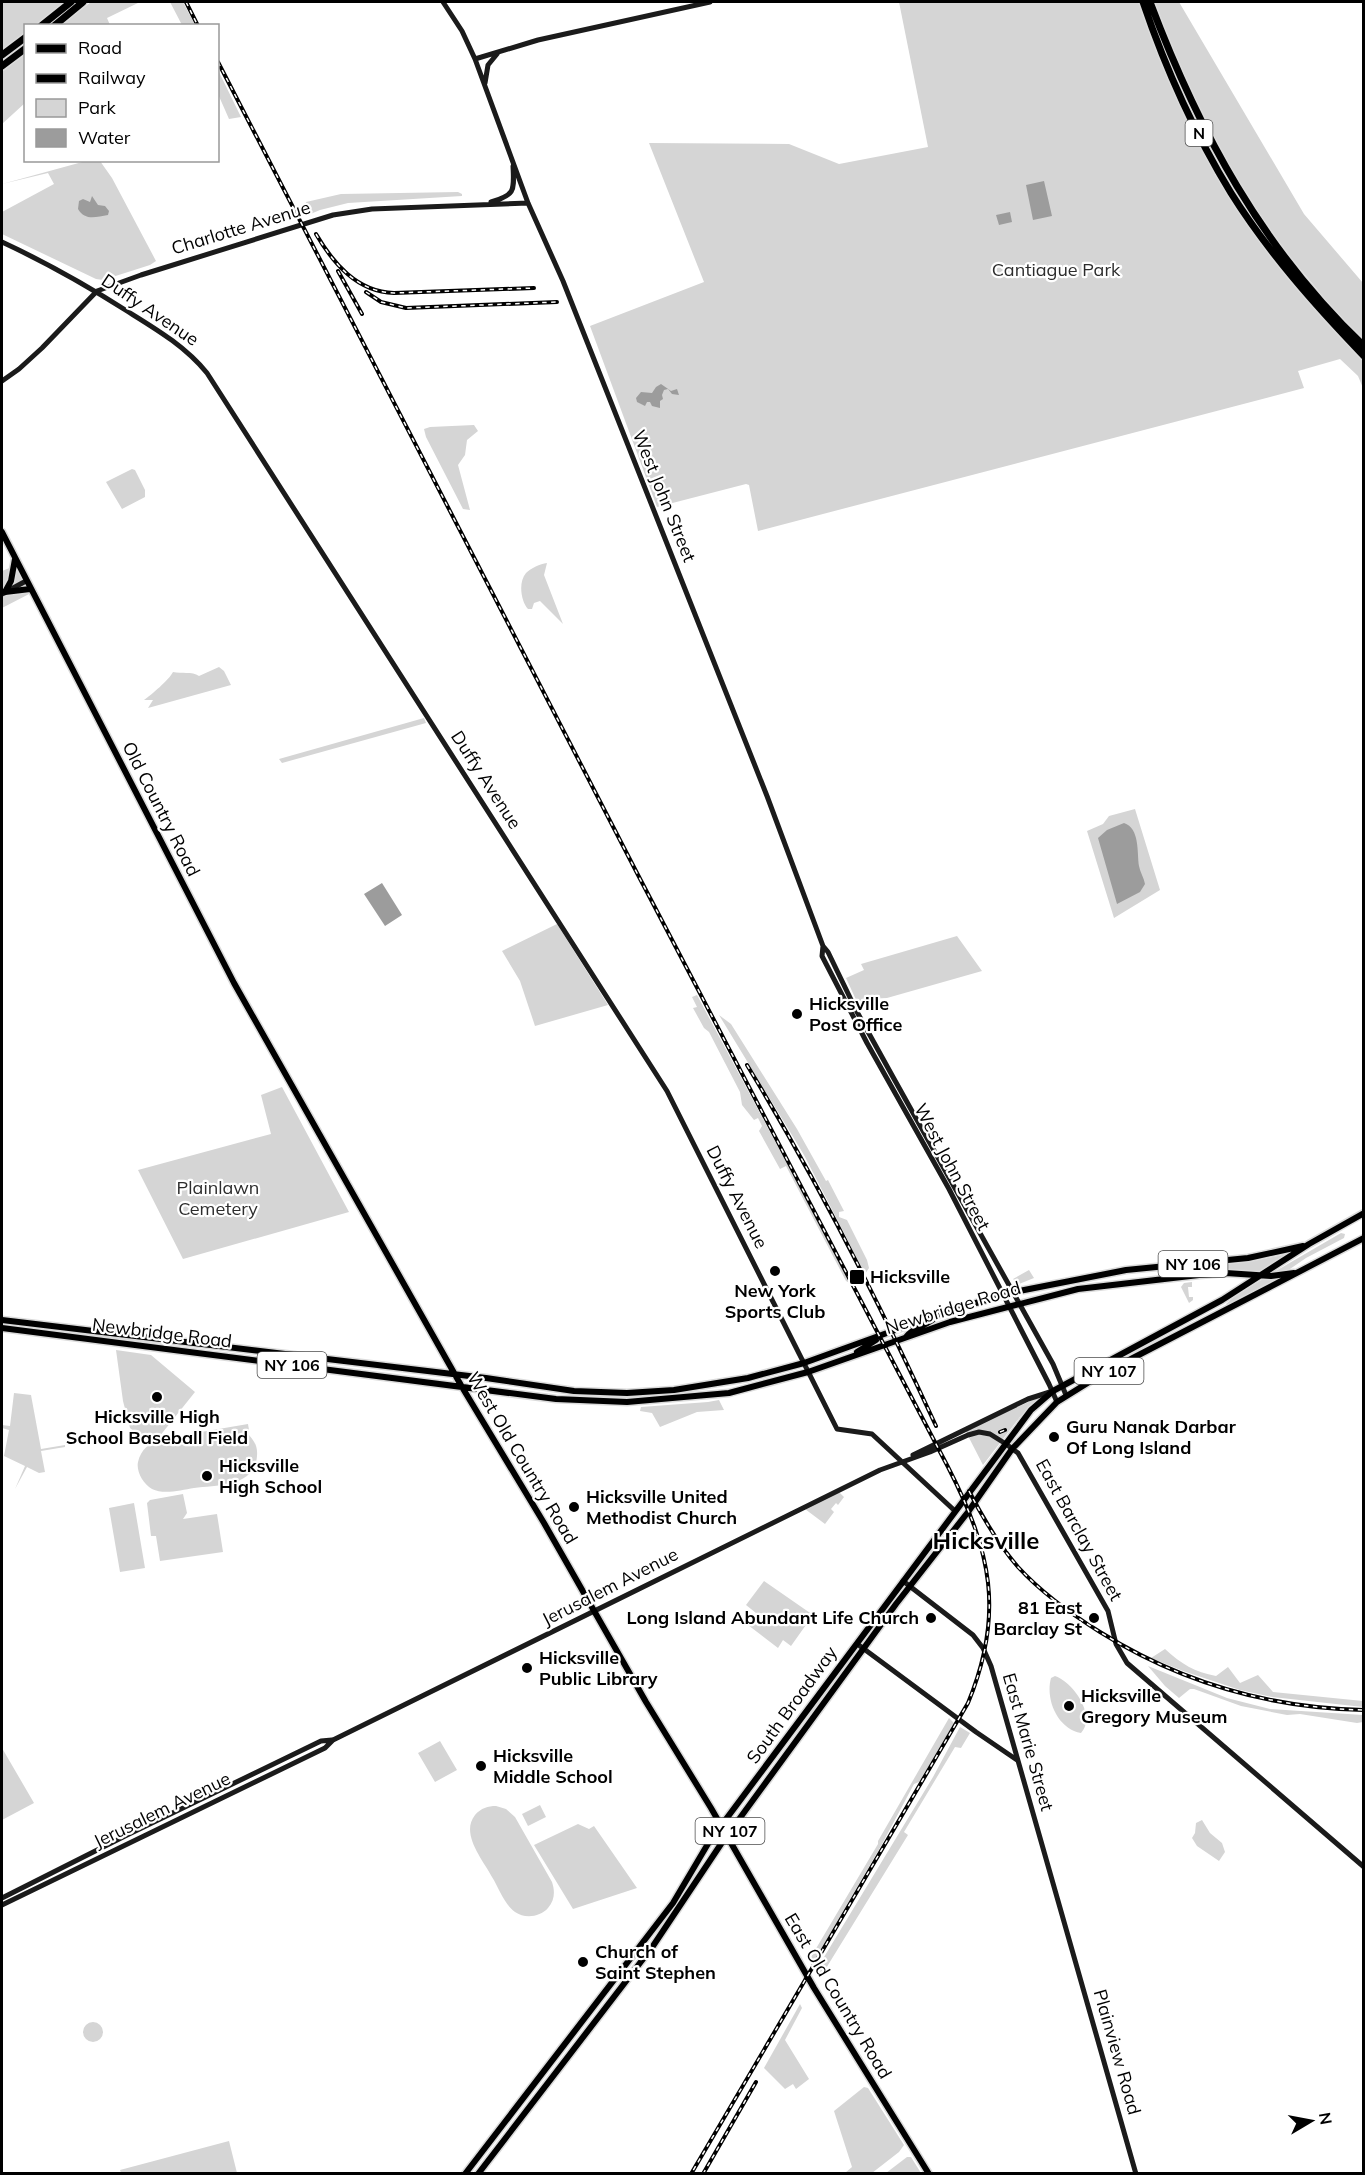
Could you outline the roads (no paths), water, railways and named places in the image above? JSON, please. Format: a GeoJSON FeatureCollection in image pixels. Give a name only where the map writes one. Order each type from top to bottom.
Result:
{"type":"FeatureCollection","features":[{"type":"Feature","properties":{"kind":"highway"},"geometry":{"type":"LineString","coordinates":[[44,24],[71,2]]}},
{"type":"Feature","properties":{"kind":"highway"},"geometry":{"type":"LineString","coordinates":[[56,24],[83,2]]}},
{"type":"Feature","properties":{"kind":"highway","name":"N"},"geometry":{"type":"LineString","coordinates":[[1143,2],[1194,123],[1232,194],[1289,268],[1364,356]]}},
{"type":"Feature","properties":{"kind":"highway","name":"N"},"geometry":{"type":"LineString","coordinates":[[1150,2],[1172,61],[1204,130],[1238,191],[1277,252]]}},
{"type":"Feature","properties":{"kind":"highway"},"geometry":{"type":"LineString","coordinates":[[2,55],[24,38]]}},
{"type":"Feature","properties":{"kind":"highway"},"geometry":{"type":"LineString","coordinates":[[2,66],[24,50]]}},
{"type":"Feature","properties":{"kind":"highway","name":"N"},"geometry":{"type":"LineString","coordinates":[[1289,268],[1364,346]]}},
{"type":"Feature","properties":{"kind":"main road","name":"West John Street"},"geometry":{"type":"LineString","coordinates":[[443,2],[462,31],[475,59],[528,203],[563,282],[681,579],[767,796],[823,946],[856,1010],[1020,1302],[1053,1364],[1066,1395]]}},
{"type":"Feature","properties":{"kind":"main road"},"geometry":{"type":"LineString","coordinates":[[475,59],[538,40],[710,2]]}},
{"type":"Feature","properties":{"kind":"main road"},"geometry":{"type":"LineString","coordinates":[[485,86],[488,65],[498,52]]}},
{"type":"Feature","properties":{"kind":"main road"},"geometry":{"type":"LineString","coordinates":[[483,204],[507,198],[513,192],[513,161]]}},
{"type":"Feature","properties":{"kind":"main road","name":"Charlotte Avenue"},"geometry":{"type":"LineString","coordinates":[[2,381],[42,348],[97,291],[161,268],[333,215],[372,209],[528,203]]}},
{"type":"Feature","properties":{"kind":"main road","name":"Duffy Avenue"},"geometry":{"type":"LineString","coordinates":[[2,242],[97,291],[187,350],[207,373],[667,1091],[837,1430],[872,1434],[901,1462]]}},
{"type":"Feature","properties":{"kind":"main road","name":"Old Country Road"},"geometry":{"type":"LineString","coordinates":[[2,532],[234,982],[299,1096]]}},
{"type":"Feature","properties":{"kind":"main road"},"geometry":{"type":"LineString","coordinates":[[3,593],[11,581],[15,559]]}},
{"type":"Feature","properties":{"kind":"main road"},"geometry":{"type":"LineString","coordinates":[[3,593],[26,580]]}},
{"type":"Feature","properties":{"kind":"main road"},"geometry":{"type":"LineString","coordinates":[[3,593],[30,589]]}},
{"type":"Feature","properties":{"kind":"main road","name":"West John Street"},"geometry":{"type":"LineString","coordinates":[[823,946],[822,956],[867,1043],[914,1126],[1053,1390],[1057,1402]]}},
{"type":"Feature","properties":{"kind":"main road"},"geometry":{"type":"LineString","coordinates":[[833,976],[841,978]]}},
{"type":"Feature","properties":{"kind":"main road","name":"West Old Country Road"},"geometry":{"type":"LineString","coordinates":[[299,1096],[454,1374],[724,1831]]}},
{"type":"Feature","properties":{"kind":"main road"},"geometry":{"type":"LineString","coordinates":[[914,1126],[922,1136],[926,1136]]}},
{"type":"Feature","properties":{"kind":"main road","name":"NY 106"},"geometry":{"type":"LineString","coordinates":[[454,1374],[583,1392],[627,1393],[716,1384],[804,1363],[938,1315],[1014,1292],[1126,1270],[1248,1258],[1309,1244],[1364,1213]]}},
{"type":"Feature","properties":{"kind":"main road","name":"NY 106"},"geometry":{"type":"LineString","coordinates":[[1294,1273],[1364,1238]]}},
{"type":"Feature","properties":{"kind":"main road","name":"NY 107"},"geometry":{"type":"LineString","coordinates":[[1053,1390],[1222,1300],[1309,1244]]}},
{"type":"Feature","properties":{"kind":"main road","name":"Newbridge Road"},"geometry":{"type":"LineString","coordinates":[[627,1402],[729,1393],[808,1372],[950,1322],[1020,1302],[1078,1289],[1226,1273],[1261,1275],[1294,1273]]}},
{"type":"Feature","properties":{"kind":"main road","name":"NY 107"},"geometry":{"type":"LineString","coordinates":[[1057,1402],[1066,1395],[1294,1273]]}},
{"type":"Feature","properties":{"kind":"main road"},"geometry":{"type":"LineString","coordinates":[[906,1338],[910,1332],[932,1322],[938,1315]]}},
{"type":"Feature","properties":{"kind":"main road","name":"Newbridge Road"},"geometry":{"type":"LineString","coordinates":[[2,1320],[454,1374]]}},
{"type":"Feature","properties":{"kind":"main road","name":"Newbridge Road"},"geometry":{"type":"LineString","coordinates":[[2,1328],[462,1387]]}},
{"type":"Feature","properties":{"kind":"main road"},"geometry":{"type":"LineString","coordinates":[[855,1355],[858,1350],[869,1345],[876,1338]]}},
{"type":"Feature","properties":{"kind":"main road","name":"NY 106"},"geometry":{"type":"LineString","coordinates":[[462,1387],[564,1399],[627,1402]]}},
{"type":"Feature","properties":{"kind":"main road"},"geometry":{"type":"LineString","coordinates":[[563,1389],[564,1399]]}},
{"type":"Feature","properties":{"kind":"main road","name":"South Broadway"},"geometry":{"type":"LineString","coordinates":[[465,2174],[674,1904],[703,1852],[724,1831],[968,1512],[1031,1410],[1053,1390]]}},
{"type":"Feature","properties":{"kind":"main road","name":"Jerusalem Avenue"},"geometry":{"type":"LineString","coordinates":[[2,1905],[325,1748],[333,1740],[720,1548],[1028,1399],[1053,1390]]}},
{"type":"Feature","properties":{"kind":"main road"},"geometry":{"type":"LineString","coordinates":[[627,1393],[627,1402]]}},
{"type":"Feature","properties":{"kind":"main road","name":"South Broadway"},"geometry":{"type":"LineString","coordinates":[[478,2174],[653,1946],[724,1831],[856,1644],[955,1511],[1009,1446],[1057,1402]]}},
{"type":"Feature","properties":{"kind":"main road","name":"Jerusalem Avenue"},"geometry":{"type":"LineString","coordinates":[[901,1462],[979,1432],[990,1434],[1009,1446]]}},
{"type":"Feature","properties":{"kind":"main road","name":"East Barclay Street"},"geometry":{"type":"LineString","coordinates":[[1009,1446],[1018,1453],[1108,1611],[1116,1644],[1127,1663],[1364,1867]]}},
{"type":"Feature","properties":{"kind":"main road"},"geometry":{"type":"LineString","coordinates":[[901,1462],[955,1511]]}},
{"type":"Feature","properties":{"kind":"main road","name":"East Marie Street"},"geometry":{"type":"LineString","coordinates":[[903,1581],[958,1623],[981,1644],[991,1666],[1069,1938]]}},
{"type":"Feature","properties":{"kind":"main road"},"geometry":{"type":"LineString","coordinates":[[856,1644],[1017,1760]]}},
{"type":"Feature","properties":{"kind":"main road","name":"Jerusalem Avenue"},"geometry":{"type":"LineString","coordinates":[[2,1898],[321,1741],[333,1740]]}},
{"type":"Feature","properties":{"kind":"main road","name":"East Old Country Road"},"geometry":{"type":"LineString","coordinates":[[724,1831],[814,1988],[929,2174]]}},
{"type":"Feature","properties":{"kind":"main road","name":"Plainview Road"},"geometry":{"type":"LineString","coordinates":[[1069,1938],[1136,2174]]}},
{"type":"Feature","properties":{"kind":"water"},"geometry":{"type":"Polygon","coordinates":[[[1044,181],[1052,216],[1033,220],[1026,185],[1044,181]]]}},
{"type":"Feature","properties":{"kind":"water"},"geometry":{"type":"Polygon","coordinates":[[[92,196],[98,205],[105,206],[109,211],[108,215],[87,217],[81,213],[78,209],[79,201],[83,199],[90,202],[92,196]]]}},
{"type":"Feature","properties":{"kind":"water"},"geometry":{"type":"Polygon","coordinates":[[[1010,212],[1012,222],[999,225],[996,215],[1010,212]]]}},
{"type":"Feature","properties":{"kind":"water"},"geometry":{"type":"Polygon","coordinates":[[[661,384],[671,391],[677,389],[679,395],[672,394],[668,389],[664,390],[660,408],[652,406],[650,402],[647,402],[645,406],[637,402],[636,398],[641,392],[652,393],[661,384]]]}},
{"type":"Feature","properties":{"kind":"water"},"geometry":{"type":"Polygon","coordinates":[[[1124,823],[1133,830],[1135,835],[1139,866],[1145,884],[1140,892],[1117,904],[1098,838],[1107,830],[1124,823]]]}},
{"type":"Feature","properties":{"kind":"water"},"geometry":{"type":"Polygon","coordinates":[[[382,883],[402,915],[385,926],[364,894],[382,883]]]}},
{"type":"Feature","properties":{"kind":"railway"},"geometry":{"type":"LineString","coordinates":[[186,2],[197,24]]}},
{"type":"Feature","properties":{"kind":"railway"},"geometry":{"type":"LineString","coordinates":[[219,64],[637,873],[948,1467],[963,1498],[983,1555],[988,1583],[987,1640],[980,1670],[968,1703],[691,2174]]}},
{"type":"Feature","properties":{"kind":"railway"},"geometry":{"type":"LineString","coordinates":[[316,234],[330,255],[348,274],[358,282],[381,291],[394,293],[534,288]]}},
{"type":"Feature","properties":{"kind":"railway"},"geometry":{"type":"LineString","coordinates":[[338,271],[362,314]]}},
{"type":"Feature","properties":{"kind":"railway"},"geometry":{"type":"LineString","coordinates":[[366,292],[381,302],[406,308],[557,302]]}},
{"type":"Feature","properties":{"kind":"railway"},"geometry":{"type":"LineString","coordinates":[[747,1065],[847,1243],[936,1426]]}},
{"type":"Feature","properties":{"kind":"railway"},"geometry":{"type":"LineString","coordinates":[[1000,1432],[1005,1430]]}},
{"type":"Feature","properties":{"kind":"railway"},"geometry":{"type":"LineString","coordinates":[[969,1491],[997,1540],[1027,1577],[1068,1610],[1130,1650],[1194,1678],[1260,1698],[1294,1704],[1364,1710]]}},
{"type":"Feature","properties":{"kind":"railway"},"geometry":{"type":"LineString","coordinates":[[703,2174],[756,2082]]}},
{"type":"Feature","properties":{"kind":"place","name":"Hicksville Post Office"},"geometry":{"type":"Point","coordinates":[797,1014]}},
{"type":"Feature","properties":{"kind":"place","name":"New York Sports Club"},"geometry":{"type":"Point","coordinates":[775,1271]}},
{"type":"Feature","properties":{"kind":"place","name":"Hicksville"},"geometry":{"type":"Point","coordinates":[857,1277]}},
{"type":"Feature","properties":{"kind":"place","name":"Hicksville High School Baseball Field"},"geometry":{"type":"Point","coordinates":[157,1397]}},
{"type":"Feature","properties":{"kind":"place","name":"Guru Nanak Darbar Of Long Island"},"geometry":{"type":"Point","coordinates":[1054,1437]}},
{"type":"Feature","properties":{"kind":"place","name":"Hicksville High School"},"geometry":{"type":"Point","coordinates":[207,1476]}},
{"type":"Feature","properties":{"kind":"place","name":"Hicksville United Methodist Church"},"geometry":{"type":"Point","coordinates":[574,1507]}},
{"type":"Feature","properties":{"kind":"place","name":"Long Island Abundant Life Church"},"geometry":{"type":"Point","coordinates":[931,1618]}},
{"type":"Feature","properties":{"kind":"place","name":"81 East Barclay St"},"geometry":{"type":"Point","coordinates":[1094,1618]}},
{"type":"Feature","properties":{"kind":"place","name":"Hicksville Public Library"},"geometry":{"type":"Point","coordinates":[527,1668]}},
{"type":"Feature","properties":{"kind":"place","name":"Hicksville Gregory Museum"},"geometry":{"type":"Point","coordinates":[1069,1706]}},
{"type":"Feature","properties":{"kind":"place","name":"Hicksville Middle School"},"geometry":{"type":"Point","coordinates":[481,1766]}},
{"type":"Feature","properties":{"kind":"place","name":"Church of Saint Stephen"},"geometry":{"type":"Point","coordinates":[583,1962]}},
{"type":"Feature","properties":{"kind":"district","name":"Hicksville"},"geometry":{"type":"Point","coordinates":[986,1541]}},
{"type":"Feature","properties":{"kind":"park label","name":"Cantiague Park"},"geometry":{"type":"Point","coordinates":[1056,270]}},
{"type":"Feature","properties":{"kind":"park label","name":"Plainlawn Cemetery"},"geometry":{"type":"Point","coordinates":[218,1198]}}]}
